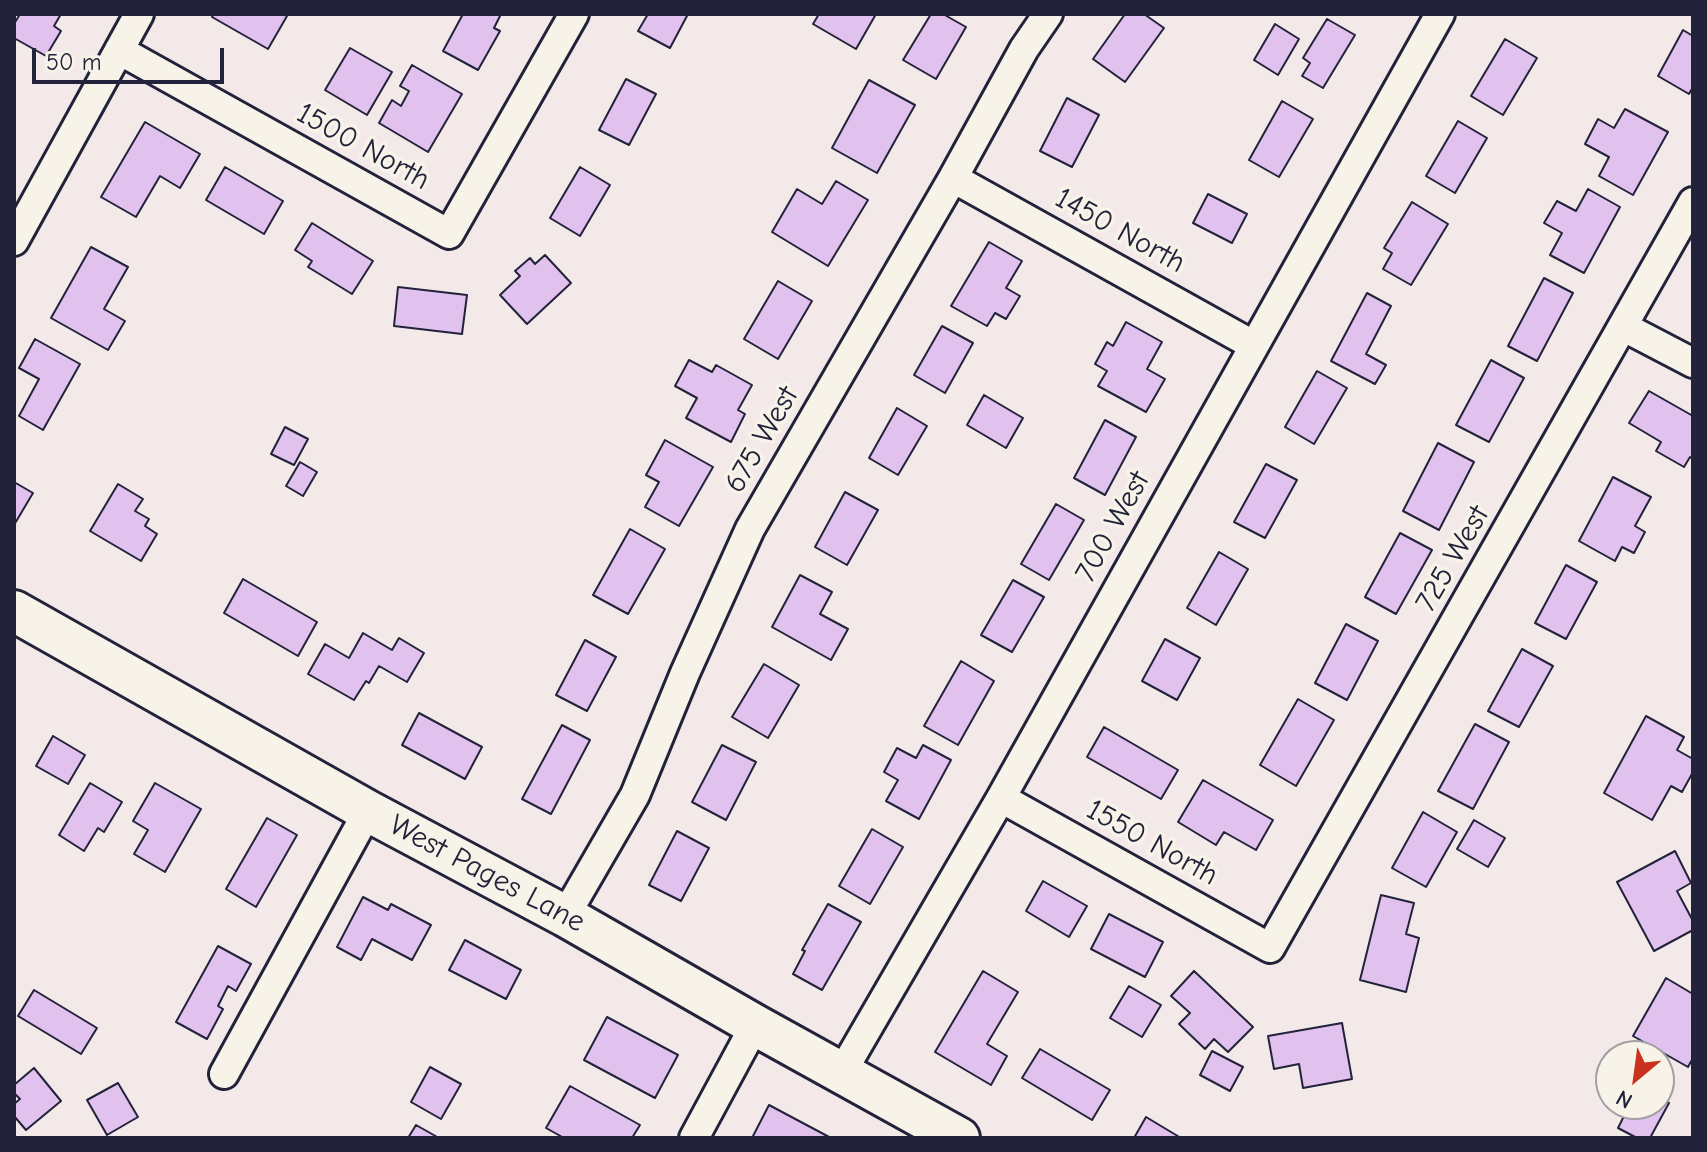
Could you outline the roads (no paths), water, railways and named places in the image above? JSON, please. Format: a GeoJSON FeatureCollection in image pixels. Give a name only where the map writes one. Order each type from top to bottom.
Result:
{"type":"FeatureCollection","features":[{"type":"Feature","properties":{"kind":"street"},"geometry":{"type":"LineString","coordinates":[[14,241],[139,14]]}},
{"type":"Feature","properties":{"kind":"street","name":"1500 North"},"geometry":{"type":"LineString","coordinates":[[119,50],[449,234],[574,14]]}},
{"type":"Feature","properties":{"kind":"street","name":"675 West"},"geometry":{"type":"LineString","coordinates":[[565,916],[635,795],[685,673],[750,529],[1024,49],[1048,14]]}},
{"type":"Feature","properties":{"kind":"street","name":"700 West"},"geometry":{"type":"LineString","coordinates":[[842,1072],[1001,798],[1440,14]]}},
{"type":"Feature","properties":{"kind":"street","name":"1450 North"},"geometry":{"type":"LineString","coordinates":[[953,178],[1253,345]]}},
{"type":"Feature","properties":{"kind":"street","name":"725 West"},"geometry":{"type":"LineString","coordinates":[[1270,948],[1693,202]]}},
{"type":"Feature","properties":{"kind":"street"},"geometry":{"type":"LineString","coordinates":[[1624,327],[1693,363]]}},
{"type":"Feature","properties":{"kind":"street","name":"West Pages Lane"},"geometry":{"type":"LineString","coordinates":[[14,611],[959,1138]]}},
{"type":"Feature","properties":{"kind":"street","name":"1550 North"},"geometry":{"type":"LineString","coordinates":[[1001,798],[1270,948]]}},
{"type":"Feature","properties":{"kind":"street"},"geometry":{"type":"LineString","coordinates":[[224,1074],[368,811]]}},
{"type":"Feature","properties":{"kind":"street"},"geometry":{"type":"LineString","coordinates":[[694,1138],[755,1025]]}}]}
